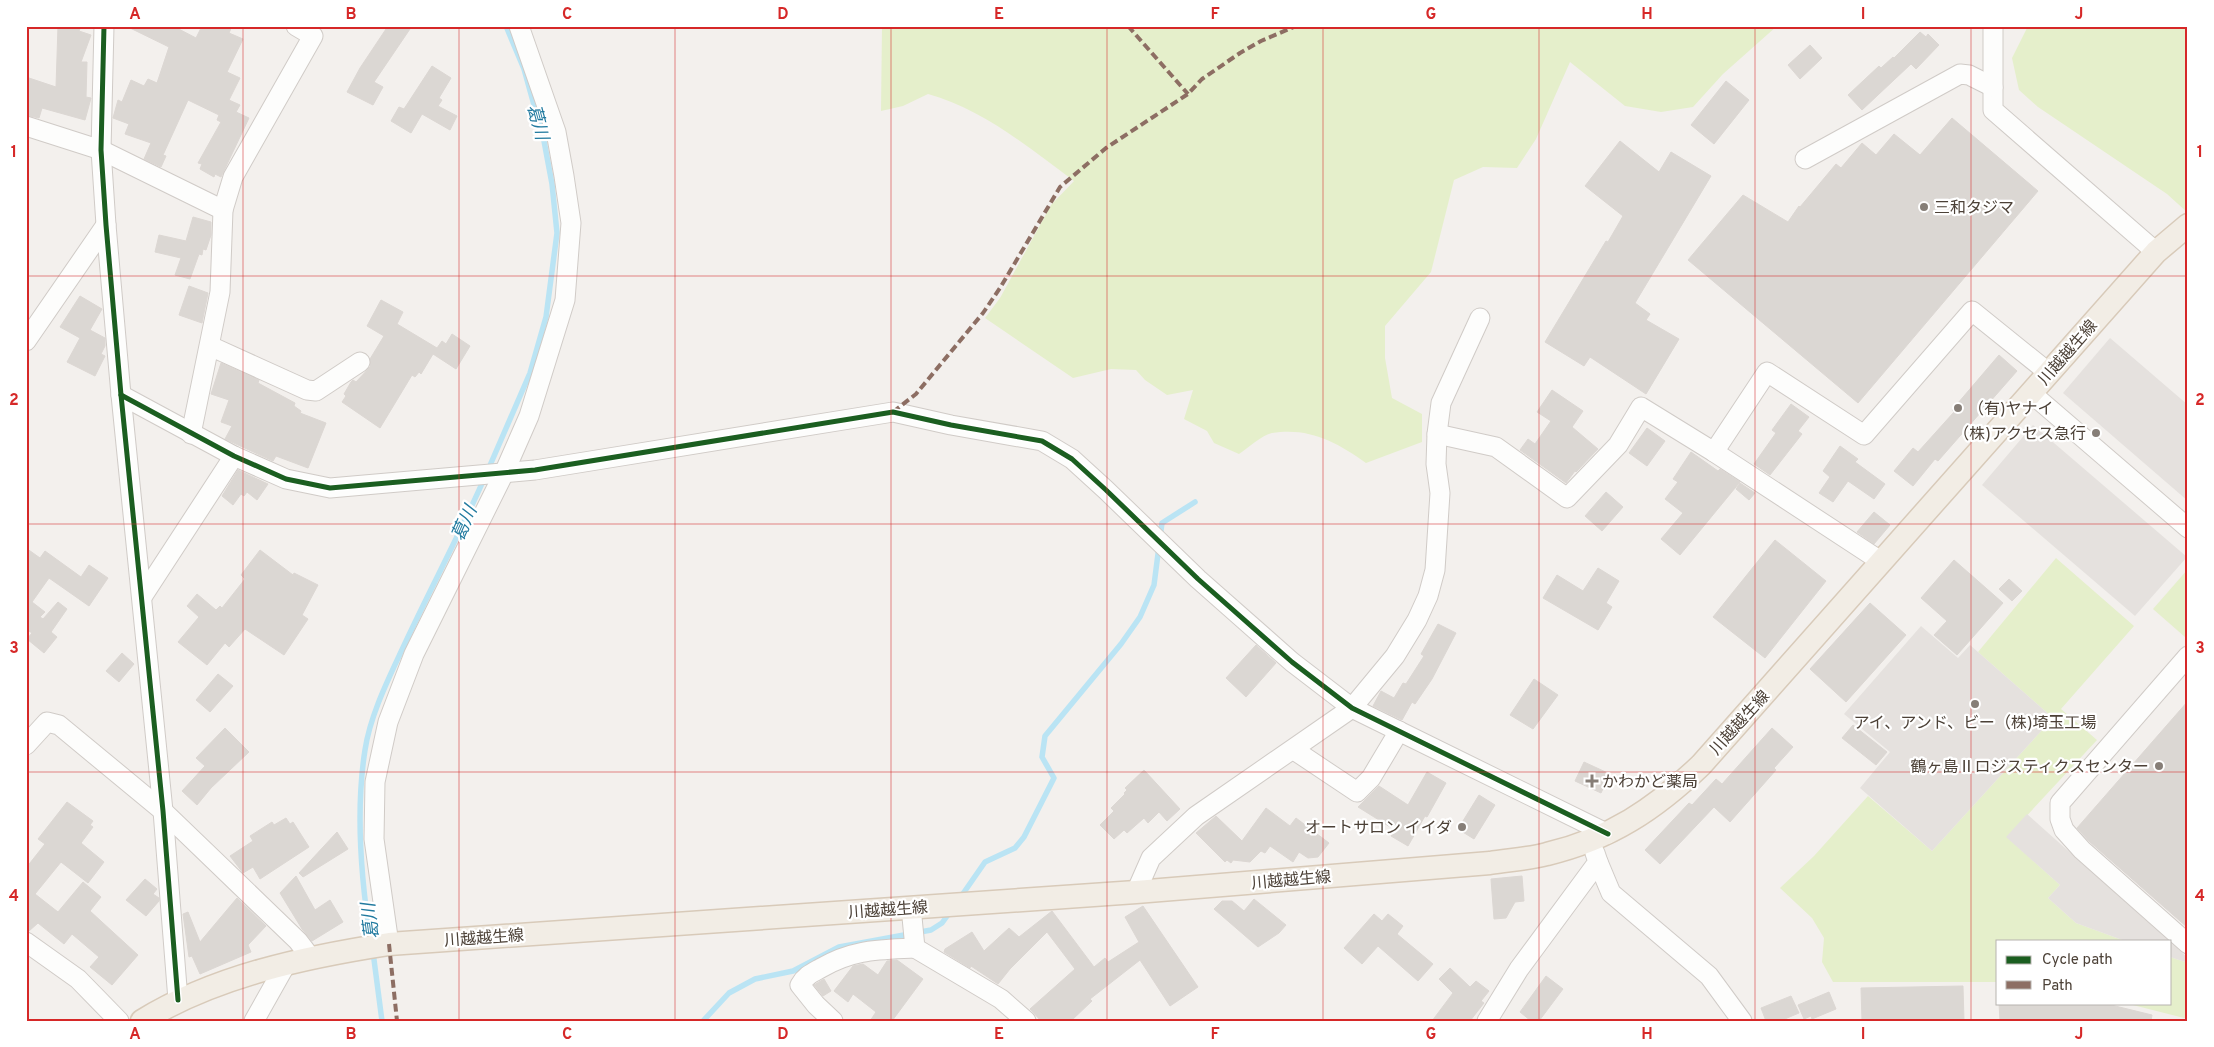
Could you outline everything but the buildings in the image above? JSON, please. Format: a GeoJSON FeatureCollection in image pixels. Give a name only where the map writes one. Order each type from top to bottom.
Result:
{"type":"FeatureCollection","features":[{"type":"Feature","properties":{"kind":"main road","name":"川越越生線"},"geometry":{"type":"LineString","coordinates":[[142,1021],[178,1000],[203,989],[310,958],[379,946],[1136,892],[1490,863],[1599,846],[1673,792],[1701,765],[2156,252],[2188,225]]}},
{"type":"Feature","properties":{"kind":"street"},"geometry":{"type":"LineString","coordinates":[[104,26],[101,150],[106,225],[121,396],[163,811],[178,1000]]}},
{"type":"Feature","properties":{"kind":"street"},"geometry":{"type":"LineString","coordinates":[[191,434],[220,292],[223,210],[233,177],[313,36],[296,26]]}},
{"type":"Feature","properties":{"kind":"street"},"geometry":{"type":"LineString","coordinates":[[379,946],[374,839],[375,782],[388,722],[414,654],[504,473],[529,416],[565,300],[572,223],[556,132],[519,26]]}},
{"type":"Feature","properties":{"kind":"street"},"geometry":{"type":"LineString","coordinates":[[1993,26],[1993,110],[2156,252]]}},
{"type":"Feature","properties":{"kind":"street"},"geometry":{"type":"LineString","coordinates":[[1806,160],[1960,74],[1969,75],[1993,87]]}},
{"type":"Feature","properties":{"kind":"street"},"geometry":{"type":"LineString","coordinates":[[26,126],[101,150],[223,210]]}},
{"type":"Feature","properties":{"kind":"street"},"geometry":{"type":"LineString","coordinates":[[26,341],[106,225]]}},
{"type":"Feature","properties":{"kind":"street"},"geometry":{"type":"LineString","coordinates":[[1714,452],[1767,372],[1864,435],[1972,311],[2048,373]]}},
{"type":"Feature","properties":{"kind":"street"},"geometry":{"type":"LineString","coordinates":[[1136,892],[1151,858],[1177,832],[1196,816],[1294,750],[1352,708],[1395,656],[1417,620],[1428,596],[1435,570],[1440,493],[1436,464],[1437,434],[1441,403],[1480,318]]}},
{"type":"Feature","properties":{"kind":"street"},"geometry":{"type":"LineString","coordinates":[[210,346],[307,390],[316,390],[360,362]]}},
{"type":"Feature","properties":{"kind":"street"},"geometry":{"type":"LineString","coordinates":[[2031,393],[2188,528]]}},
{"type":"Feature","properties":{"kind":"street"},"geometry":{"type":"LineString","coordinates":[[121,396],[234,456],[286,479],[330,488],[544,469],[893,412],[951,425],[1042,441],[1072,459],[1204,585],[1313,680],[1352,708],[1399,731],[1599,846],[1611,893],[1709,976],[1742,1021]]}},
{"type":"Feature","properties":{"kind":"street"},"geometry":{"type":"LineString","coordinates":[[1437,434],[1496,447],[1567,498],[1618,445],[1641,407],[1714,452],[1882,562]]}},
{"type":"Feature","properties":{"kind":"street"},"geometry":{"type":"LineString","coordinates":[[142,597],[234,456]]}},
{"type":"Feature","properties":{"kind":"street"},"geometry":{"type":"LineString","coordinates":[[2188,656],[2060,803],[2060,819],[2064,830],[2082,850],[2188,944]]}},
{"type":"Feature","properties":{"kind":"street"},"geometry":{"type":"LineString","coordinates":[[26,745],[47,722],[59,725],[163,811],[298,941],[310,958]]}},
{"type":"Feature","properties":{"kind":"street"},"geometry":{"type":"LineString","coordinates":[[1294,750],[1357,792],[1371,778],[1399,731]]}},
{"type":"Feature","properties":{"kind":"street"},"geometry":{"type":"LineString","coordinates":[[1487,1021],[1599,846]]}},
{"type":"Feature","properties":{"kind":"street"},"geometry":{"type":"LineString","coordinates":[[911,907],[915,948]]}},
{"type":"Feature","properties":{"kind":"street"},"geometry":{"type":"LineString","coordinates":[[26,942],[78,979],[119,1021]]}},
{"type":"Feature","properties":{"kind":"street"},"geometry":{"type":"LineString","coordinates":[[833,1021],[816,1005],[800,985],[804,978],[840,957],[860,952],[915,948],[1001,999],[1026,1021]]}},
{"type":"Feature","properties":{"kind":"street"},"geometry":{"type":"LineString","coordinates":[[254,1021],[286,964]]}},
{"type":"Feature","properties":{"kind":"green space"},"geometry":{"type":"Polygon","coordinates":[[[882,26],[1777,26],[1723,74],[1693,107],[1661,112],[1625,106],[1570,62],[1536,139],[1517,168],[1483,167],[1454,180],[1431,272],[1385,326],[1385,358],[1392,398],[1422,414],[1422,442],[1366,463],[1333,443],[1310,434],[1298,432],[1268,434],[1239,454],[1214,443],[1207,431],[1184,419],[1193,390],[1167,395],[1145,380],[1136,370],[1111,369],[1073,378],[985,318],[1000,298],[1051,205],[1074,181],[1005,131],[968,109],[948,101],[928,94],[903,106],[881,111],[882,26]]]}},
{"type":"Feature","properties":{"kind":"green space"},"geometry":{"type":"Polygon","coordinates":[[[2028,26],[2188,26],[2188,213],[2167,194],[2038,107],[2019,90],[2012,58],[2028,26]]]}},
{"type":"Feature","properties":{"kind":"green space"},"geometry":{"type":"Polygon","coordinates":[[[2056,558],[2134,626],[2061,709],[2097,740],[2007,837],[2060,885],[2048,898],[2076,923],[2122,940],[1996,940],[1996,982],[1833,982],[1822,962],[1824,938],[1812,918],[1780,888],[1814,856],[1868,796],[1932,851],[2053,718],[1978,652],[2056,558]]]}},
{"type":"Feature","properties":{"kind":"green space"},"geometry":{"type":"Polygon","coordinates":[[[2188,569],[2188,634],[2185,637],[2153,609],[2188,569]]]}},
{"type":"Feature","properties":{"kind":"green space"},"geometry":{"type":"Polygon","coordinates":[[[2172,958],[2188,963],[2188,1019],[2129,1004],[2172,1004],[2172,958]]]}},
{"type":"Feature","properties":{"kind":"shaded area"},"geometry":{"type":"Polygon","coordinates":[[[2110,338],[2188,405],[2188,501],[2063,393],[2110,338]]]}},
{"type":"Feature","properties":{"kind":"shaded area"},"geometry":{"type":"Polygon","coordinates":[[[2033,425],[2187,557],[2135,616],[1982,485],[2033,425]]]}},
{"type":"Feature","properties":{"kind":"shaded area"},"geometry":{"type":"Polygon","coordinates":[[[1921,626],[1958,658],[1970,645],[2053,718],[1932,851],[1860,788],[1890,752],[1844,714],[1921,626]]]}},
{"type":"Feature","properties":{"kind":"shaded area"},"geometry":{"type":"Polygon","coordinates":[[[2027,814],[2168,940],[2122,940],[2076,923],[2048,898],[2060,885],[2006,837],[2027,814]]]}},
{"type":"Feature","properties":{"kind":"shaded area"},"geometry":{"type":"Polygon","coordinates":[[[2172,944],[2188,958],[2188,963],[2172,958],[2172,944]]]}},
{"type":"Feature","properties":{"kind":"waterway","name":"葛川"},"geometry":{"type":"LineString","coordinates":[[488,470],[530,373],[546,317],[557,233],[552,184],[544,141],[524,69],[506,26]]}},
{"type":"Feature","properties":{"kind":"waterway","name":"葛川"},"geometry":{"type":"LineString","coordinates":[[371,943],[364,895],[360,846],[360,798],[367,738],[389,677],[484,479]]}},
{"type":"Feature","properties":{"kind":"waterway"},"geometry":{"type":"LineString","coordinates":[[1160,537],[1162,523],[1195,502]]}},
{"type":"Feature","properties":{"kind":"waterway"},"geometry":{"type":"LineString","coordinates":[[960,898],[985,862],[1015,848],[1024,837],[1054,778],[1042,757],[1045,736],[1121,644],[1140,617],[1154,585],[1159,546]]}},
{"type":"Feature","properties":{"kind":"waterway"},"geometry":{"type":"LineString","coordinates":[[703,1021],[729,993],[755,979],[793,971],[839,947],[931,930],[942,923],[950,912]]}},
{"type":"Feature","properties":{"kind":"waterway","name":"葛川"},"geometry":{"type":"LineString","coordinates":[[373,952],[382,1021]]}},
{"type":"Feature","properties":{"kind":"marked path"},"geometry":{"type":"LineString","coordinates":[[1128,26],[1188,94]]}},
{"type":"Feature","properties":{"kind":"marked path"},"geometry":{"type":"LineString","coordinates":[[893,412],[916,394],[983,313],[1060,187],[1106,148],[1188,94],[1202,79],[1240,53],[1261,41],[1296,26]]}},
{"type":"Feature","properties":{"kind":"marked path"},"geometry":{"type":"LineString","coordinates":[[1328,26],[1338,26]]}},
{"type":"Feature","properties":{"kind":"marked path"},"geometry":{"type":"LineString","coordinates":[[389,944],[397,1021]]}},
{"type":"Feature","properties":{"kind":"cycle path"},"geometry":{"type":"LineString","coordinates":[[104,26],[101,150],[106,225],[121,395],[163,811],[178,1000]]}},
{"type":"Feature","properties":{"kind":"cycle path"},"geometry":{"type":"LineString","coordinates":[[121,395],[234,456],[286,479],[330,488],[535,470],[893,412],[951,425],[1042,441],[1072,459],[1198,579],[1292,662],[1352,708],[1608,834]]}},
{"type":"Feature","properties":{"kind":"place","name":"三和タジマ"},"geometry":{"type":"Point","coordinates":[1924,207]}},
{"type":"Feature","properties":{"kind":"place","name":"（有)ヤナイ"},"geometry":{"type":"Point","coordinates":[1958,408]}},
{"type":"Feature","properties":{"kind":"place","name":"（株)アクセス急行"},"geometry":{"type":"Point","coordinates":[2096,433]}},
{"type":"Feature","properties":{"kind":"place","name":"アイ、アンド、ビー（株)埼玉工場"},"geometry":{"type":"Point","coordinates":[1975,704]}},
{"type":"Feature","properties":{"kind":"place","name":"鶴ヶ島Ⅱロジスティクスセンター"},"geometry":{"type":"Point","coordinates":[2159,766]}},
{"type":"Feature","properties":{"kind":"place","name":"かわかど薬局"},"geometry":{"type":"Point","coordinates":[1592,781]}},
{"type":"Feature","properties":{"kind":"place","name":"オートサロン イイダ"},"geometry":{"type":"Point","coordinates":[1462,827]}}]}
